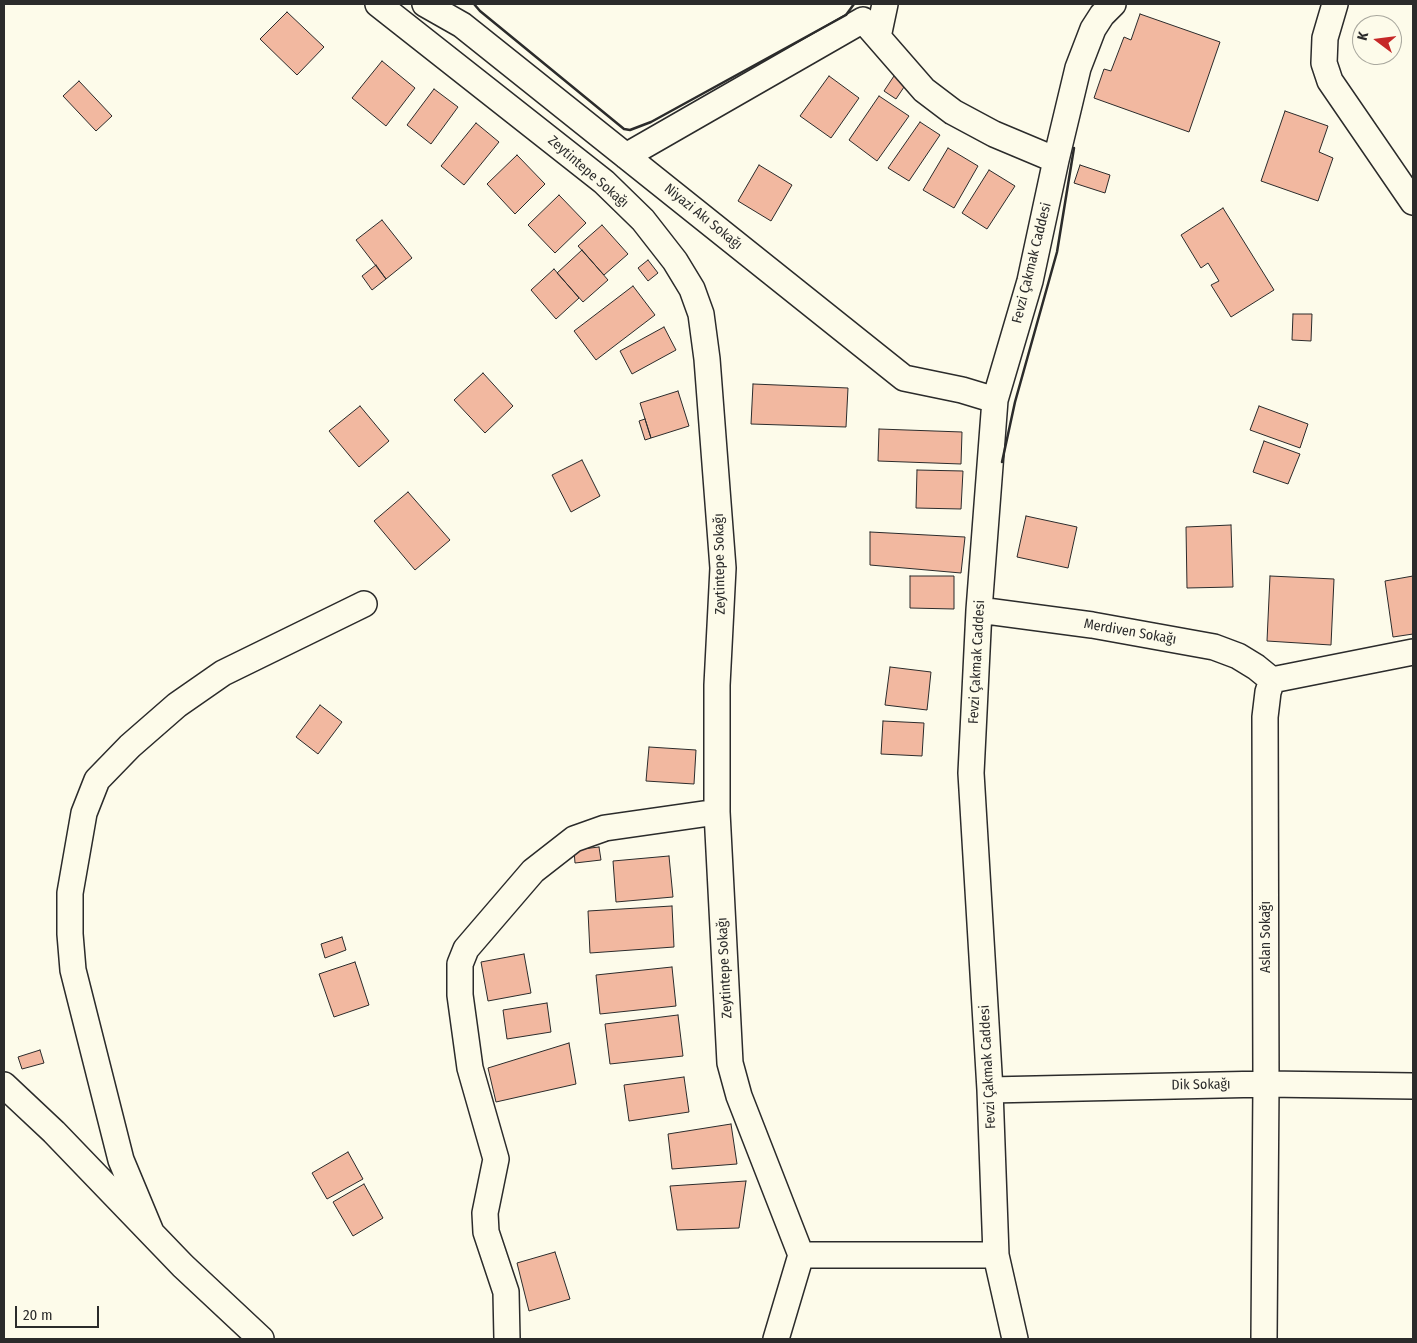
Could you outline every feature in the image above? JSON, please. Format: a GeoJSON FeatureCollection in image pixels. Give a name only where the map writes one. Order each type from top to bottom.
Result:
{"type":"FeatureCollection","features":[{"type":"Feature","properties":{"kind":"street","name":"Zeytintepe Sokağı"},"geometry":{"type":"LineString","coordinates":[[378,4],[604,182],[643,220],[675,261],[692,289],[700,314],[707,359],[723,568],[717,684],[717,812],[730,1063],[739,1096],[801,1255]]}},
{"type":"Feature","properties":{"kind":"street","name":"Niyazi Akı Sokağı"},"geometry":{"type":"LineString","coordinates":[[425,4],[462,25],[904,378],[962,390],[995,400]]}},
{"type":"Feature","properties":{"kind":"street"},"geometry":{"type":"LineString","coordinates":[[878,37],[886,4]]}},
{"type":"Feature","properties":{"kind":"street","name":"Fevzi Çakmak Caddesi"},"geometry":{"type":"LineString","coordinates":[[1014,1339],[996,1255],[990,1090],[971,773],[979,610],[995,400],[1030,281],[1078,68],[1086,43],[1093,29],[1102,15],[1113,4]]}},
{"type":"Feature","properties":{"kind":"street"},"geometry":{"type":"LineString","coordinates":[[1329,5],[1324,38],[1324,63],[1330,81],[1413,202]]}},
{"type":"Feature","properties":{"kind":"street"},"geometry":{"type":"LineString","coordinates":[[626,156],[864,20],[924,90],[953,112],[994,134],[1056,160]]}},
{"type":"Feature","properties":{"kind":"street"},"geometry":{"type":"LineString","coordinates":[[151,1232],[120,1160],[73,970],[70,934],[70,893],[84,813],[97,780],[130,746],[176,705],[223,673],[364,604]]}},
{"type":"Feature","properties":{"kind":"street","name":"Merdiven Sokağı"},"geometry":{"type":"LineString","coordinates":[[979,610],[1092,625],[1214,647],[1238,656],[1272,680]]}},
{"type":"Feature","properties":{"kind":"street"},"geometry":{"type":"LineString","coordinates":[[1272,680],[1413,652]]}},
{"type":"Feature","properties":{"kind":"street","name":"Aslan Sokağı"},"geometry":{"type":"LineString","coordinates":[[1264,1339],[1266,1084],[1265,717],[1268,692],[1272,680]]}},
{"type":"Feature","properties":{"kind":"street"},"geometry":{"type":"LineString","coordinates":[[507,1339],[506,1292],[486,1232],[485,1213],[496,1159],[470,1068],[460,995],[460,964],[466,949],[533,871],[574,839],[605,828],[717,812]]}},
{"type":"Feature","properties":{"kind":"street","name":"Dik Sokağı"},"geometry":{"type":"LineString","coordinates":[[990,1090],[1266,1084],[1413,1086]]}},
{"type":"Feature","properties":{"kind":"street"},"geometry":{"type":"LineString","coordinates":[[4,1085],[54,1132],[183,1266],[261,1339]]}},
{"type":"Feature","properties":{"kind":"street"},"geometry":{"type":"LineString","coordinates":[[776,1339],[801,1255],[996,1255]]}},
{"type":"Feature","properties":{"kind":"building"},"geometry":{"type":"Polygon","coordinates":[[[287,12],[324,47],[297,75],[260,39],[287,12]]]}},
{"type":"Feature","properties":{"kind":"building"},"geometry":{"type":"Polygon","coordinates":[[[1140,14],[1220,42],[1189,132],[1094,98],[1104,69],[1111,71],[1124,37],[1131,40],[1140,14]]]}},
{"type":"Feature","properties":{"kind":"building"},"geometry":{"type":"Polygon","coordinates":[[[382,61],[415,88],[386,126],[352,98],[382,61]]]}},
{"type":"Feature","properties":{"kind":"building"},"geometry":{"type":"Polygon","coordinates":[[[829,76],[859,98],[831,138],[800,116],[829,76]]]}},
{"type":"Feature","properties":{"kind":"building"},"geometry":{"type":"Polygon","coordinates":[[[894,76],[906,84],[896,99],[884,91],[894,76]]]}},
{"type":"Feature","properties":{"kind":"building"},"geometry":{"type":"Polygon","coordinates":[[[79,81],[112,116],[96,131],[63,96],[79,81]]]}},
{"type":"Feature","properties":{"kind":"building"},"geometry":{"type":"Polygon","coordinates":[[[434,89],[458,107],[431,144],[407,125],[434,89]]]}},
{"type":"Feature","properties":{"kind":"building"},"geometry":{"type":"Polygon","coordinates":[[[879,96],[909,116],[877,161],[849,140],[879,96]]]}},
{"type":"Feature","properties":{"kind":"building"},"geometry":{"type":"Polygon","coordinates":[[[1285,111],[1328,126],[1319,152],[1333,158],[1318,201],[1261,181],[1285,111]]]}},
{"type":"Feature","properties":{"kind":"building"},"geometry":{"type":"Polygon","coordinates":[[[920,122],[940,135],[909,181],[888,168],[920,122]]]}},
{"type":"Feature","properties":{"kind":"building"},"geometry":{"type":"Polygon","coordinates":[[[476,123],[499,142],[464,185],[441,166],[476,123]]]}},
{"type":"Feature","properties":{"kind":"building"},"geometry":{"type":"Polygon","coordinates":[[[948,148],[978,166],[954,208],[923,190],[948,148]]]}},
{"type":"Feature","properties":{"kind":"building"},"geometry":{"type":"Polygon","coordinates":[[[517,155],[545,184],[515,214],[487,184],[517,155]]]}},
{"type":"Feature","properties":{"kind":"building"},"geometry":{"type":"Polygon","coordinates":[[[759,165],[792,185],[771,221],[738,201],[759,165]]]}},
{"type":"Feature","properties":{"kind":"building"},"geometry":{"type":"Polygon","coordinates":[[[1080,165],[1110,175],[1105,193],[1074,183],[1080,165]]]}},
{"type":"Feature","properties":{"kind":"building"},"geometry":{"type":"Polygon","coordinates":[[[989,170],[1015,186],[987,229],[962,213],[989,170]]]}},
{"type":"Feature","properties":{"kind":"building"},"geometry":{"type":"Polygon","coordinates":[[[559,195],[586,223],[555,253],[528,225],[559,195]]]}},
{"type":"Feature","properties":{"kind":"building"},"geometry":{"type":"Polygon","coordinates":[[[1223,208],[1274,290],[1231,317],[1211,285],[1219,281],[1208,263],[1201,268],[1181,235],[1223,208]]]}},
{"type":"Feature","properties":{"kind":"building"},"geometry":{"type":"Polygon","coordinates":[[[382,220],[412,258],[386,279],[356,240],[382,220]]]}},
{"type":"Feature","properties":{"kind":"building"},"geometry":{"type":"Polygon","coordinates":[[[602,225],[628,254],[604,275],[578,246],[602,225]]]}},
{"type":"Feature","properties":{"kind":"building"},"geometry":{"type":"Polygon","coordinates":[[[582,250],[608,280],[583,302],[557,273],[582,250]]]}},
{"type":"Feature","properties":{"kind":"building"},"geometry":{"type":"Polygon","coordinates":[[[648,260],[658,273],[648,281],[638,268],[648,260]]]}},
{"type":"Feature","properties":{"kind":"building"},"geometry":{"type":"Polygon","coordinates":[[[376,265],[386,279],[372,290],[362,276],[376,265]]]}},
{"type":"Feature","properties":{"kind":"building"},"geometry":{"type":"Polygon","coordinates":[[[554,269],[579,298],[556,319],[531,290],[554,269]]]}},
{"type":"Feature","properties":{"kind":"building"},"geometry":{"type":"Polygon","coordinates":[[[633,286],[655,315],[596,360],[574,331],[633,286]]]}},
{"type":"Feature","properties":{"kind":"building"},"geometry":{"type":"Polygon","coordinates":[[[1293,314],[1312,314],[1311,341],[1292,340],[1293,314]]]}},
{"type":"Feature","properties":{"kind":"building"},"geometry":{"type":"Polygon","coordinates":[[[664,327],[676,350],[632,374],[620,351],[664,327]]]}},
{"type":"Feature","properties":{"kind":"building"},"geometry":{"type":"Polygon","coordinates":[[[483,373],[513,406],[485,433],[454,400],[483,373]]]}},
{"type":"Feature","properties":{"kind":"building"},"geometry":{"type":"Polygon","coordinates":[[[753,384],[848,388],[846,427],[751,424],[753,384]]]}},
{"type":"Feature","properties":{"kind":"building"},"geometry":{"type":"Polygon","coordinates":[[[678,391],[689,426],[651,438],[640,403],[678,391]]]}},
{"type":"Feature","properties":{"kind":"building"},"geometry":{"type":"Polygon","coordinates":[[[360,406],[389,441],[359,467],[329,431],[360,406]]]}},
{"type":"Feature","properties":{"kind":"building"},"geometry":{"type":"Polygon","coordinates":[[[1259,406],[1308,424],[1300,448],[1250,430],[1259,406]]]}},
{"type":"Feature","properties":{"kind":"building"},"geometry":{"type":"Polygon","coordinates":[[[645,419],[651,438],[645,440],[639,421],[645,419]]]}},
{"type":"Feature","properties":{"kind":"building"},"geometry":{"type":"Polygon","coordinates":[[[879,429],[962,432],[961,464],[878,461],[879,429]]]}},
{"type":"Feature","properties":{"kind":"building"},"geometry":{"type":"Polygon","coordinates":[[[1264,441],[1300,454],[1288,484],[1253,472],[1264,441]]]}},
{"type":"Feature","properties":{"kind":"building"},"geometry":{"type":"Polygon","coordinates":[[[582,460],[600,496],[571,512],[552,475],[582,460]]]}},
{"type":"Feature","properties":{"kind":"building"},"geometry":{"type":"Polygon","coordinates":[[[917,470],[963,471],[961,509],[916,508],[917,470]]]}},
{"type":"Feature","properties":{"kind":"building"},"geometry":{"type":"Polygon","coordinates":[[[408,492],[450,540],[415,570],[374,521],[408,492]]]}},
{"type":"Feature","properties":{"kind":"building"},"geometry":{"type":"Polygon","coordinates":[[[1026,516],[1077,527],[1068,568],[1017,557],[1026,516]]]}},
{"type":"Feature","properties":{"kind":"building"},"geometry":{"type":"Polygon","coordinates":[[[1231,525],[1233,587],[1187,588],[1186,527],[1231,525]]]}},
{"type":"Feature","properties":{"kind":"building"},"geometry":{"type":"Polygon","coordinates":[[[870,532],[965,537],[961,573],[870,565],[870,532]]]}},
{"type":"Feature","properties":{"kind":"building"},"geometry":{"type":"Polygon","coordinates":[[[910,576],[954,576],[954,609],[910,608],[910,576]]]}},
{"type":"Feature","properties":{"kind":"building"},"geometry":{"type":"Polygon","coordinates":[[[1270,576],[1334,579],[1331,645],[1267,641],[1270,576]]]}},
{"type":"Feature","properties":{"kind":"building"},"geometry":{"type":"Polygon","coordinates":[[[1413,576],[1413,634],[1393,637],[1385,581],[1413,576]]]}},
{"type":"Feature","properties":{"kind":"building"},"geometry":{"type":"Polygon","coordinates":[[[890,667],[931,672],[927,710],[885,705],[890,667]]]}},
{"type":"Feature","properties":{"kind":"building"},"geometry":{"type":"Polygon","coordinates":[[[320,705],[342,722],[318,754],[296,737],[320,705]]]}},
{"type":"Feature","properties":{"kind":"building"},"geometry":{"type":"Polygon","coordinates":[[[883,721],[924,723],[922,756],[881,754],[883,721]]]}},
{"type":"Feature","properties":{"kind":"building"},"geometry":{"type":"Polygon","coordinates":[[[649,747],[696,750],[694,784],[646,781],[649,747]]]}},
{"type":"Feature","properties":{"kind":"building"},"geometry":{"type":"Polygon","coordinates":[[[599,847],[601,860],[575,863],[574,850],[599,847]]]}},
{"type":"Feature","properties":{"kind":"building"},"geometry":{"type":"Polygon","coordinates":[[[669,856],[673,897],[616,902],[613,861],[669,856]]]}},
{"type":"Feature","properties":{"kind":"building"},"geometry":{"type":"Polygon","coordinates":[[[672,906],[674,947],[590,953],[588,911],[672,906]]]}},
{"type":"Feature","properties":{"kind":"building"},"geometry":{"type":"Polygon","coordinates":[[[342,937],[346,950],[325,958],[321,944],[342,937]]]}},
{"type":"Feature","properties":{"kind":"building"},"geometry":{"type":"Polygon","coordinates":[[[524,954],[531,993],[488,1001],[481,962],[524,954]]]}},
{"type":"Feature","properties":{"kind":"building"},"geometry":{"type":"Polygon","coordinates":[[[355,962],[369,1005],[334,1017],[319,974],[355,962]]]}},
{"type":"Feature","properties":{"kind":"building"},"geometry":{"type":"Polygon","coordinates":[[[672,967],[676,1006],[600,1014],[596,975],[672,967]]]}},
{"type":"Feature","properties":{"kind":"building"},"geometry":{"type":"Polygon","coordinates":[[[547,1003],[551,1032],[507,1039],[503,1010],[547,1003]]]}},
{"type":"Feature","properties":{"kind":"building"},"geometry":{"type":"Polygon","coordinates":[[[678,1015],[683,1056],[610,1064],[605,1024],[678,1015]]]}},
{"type":"Feature","properties":{"kind":"building"},"geometry":{"type":"Polygon","coordinates":[[[569,1043],[576,1084],[496,1102],[488,1068],[569,1043]]]}},
{"type":"Feature","properties":{"kind":"building"},"geometry":{"type":"Polygon","coordinates":[[[40,1050],[44,1063],[22,1069],[18,1057],[40,1050]]]}},
{"type":"Feature","properties":{"kind":"building"},"geometry":{"type":"Polygon","coordinates":[[[684,1077],[689,1112],[629,1121],[624,1085],[684,1077]]]}},
{"type":"Feature","properties":{"kind":"building"},"geometry":{"type":"Polygon","coordinates":[[[731,1124],[737,1164],[672,1169],[668,1134],[731,1124]]]}},
{"type":"Feature","properties":{"kind":"building"},"geometry":{"type":"Polygon","coordinates":[[[348,1152],[363,1179],[327,1199],[312,1173],[348,1152]]]}},
{"type":"Feature","properties":{"kind":"building"},"geometry":{"type":"Polygon","coordinates":[[[746,1181],[739,1228],[677,1230],[670,1186],[746,1181]]]}},
{"type":"Feature","properties":{"kind":"building"},"geometry":{"type":"Polygon","coordinates":[[[364,1184],[383,1218],[353,1236],[333,1202],[364,1184]]]}},
{"type":"Feature","properties":{"kind":"building"},"geometry":{"type":"Polygon","coordinates":[[[555,1252],[570,1299],[529,1311],[517,1263],[555,1252]]]}},
{"type":"Feature","properties":{"kind":"wall"},"geometry":{"type":"LineString","coordinates":[[474,4],[480,11],[624,129],[630,130],[651,122],[846,15],[854,4]]}},
{"type":"Feature","properties":{"kind":"wall"},"geometry":{"type":"LineString","coordinates":[[1002,462],[1015,402],[1057,252],[1074,148]]}}]}
